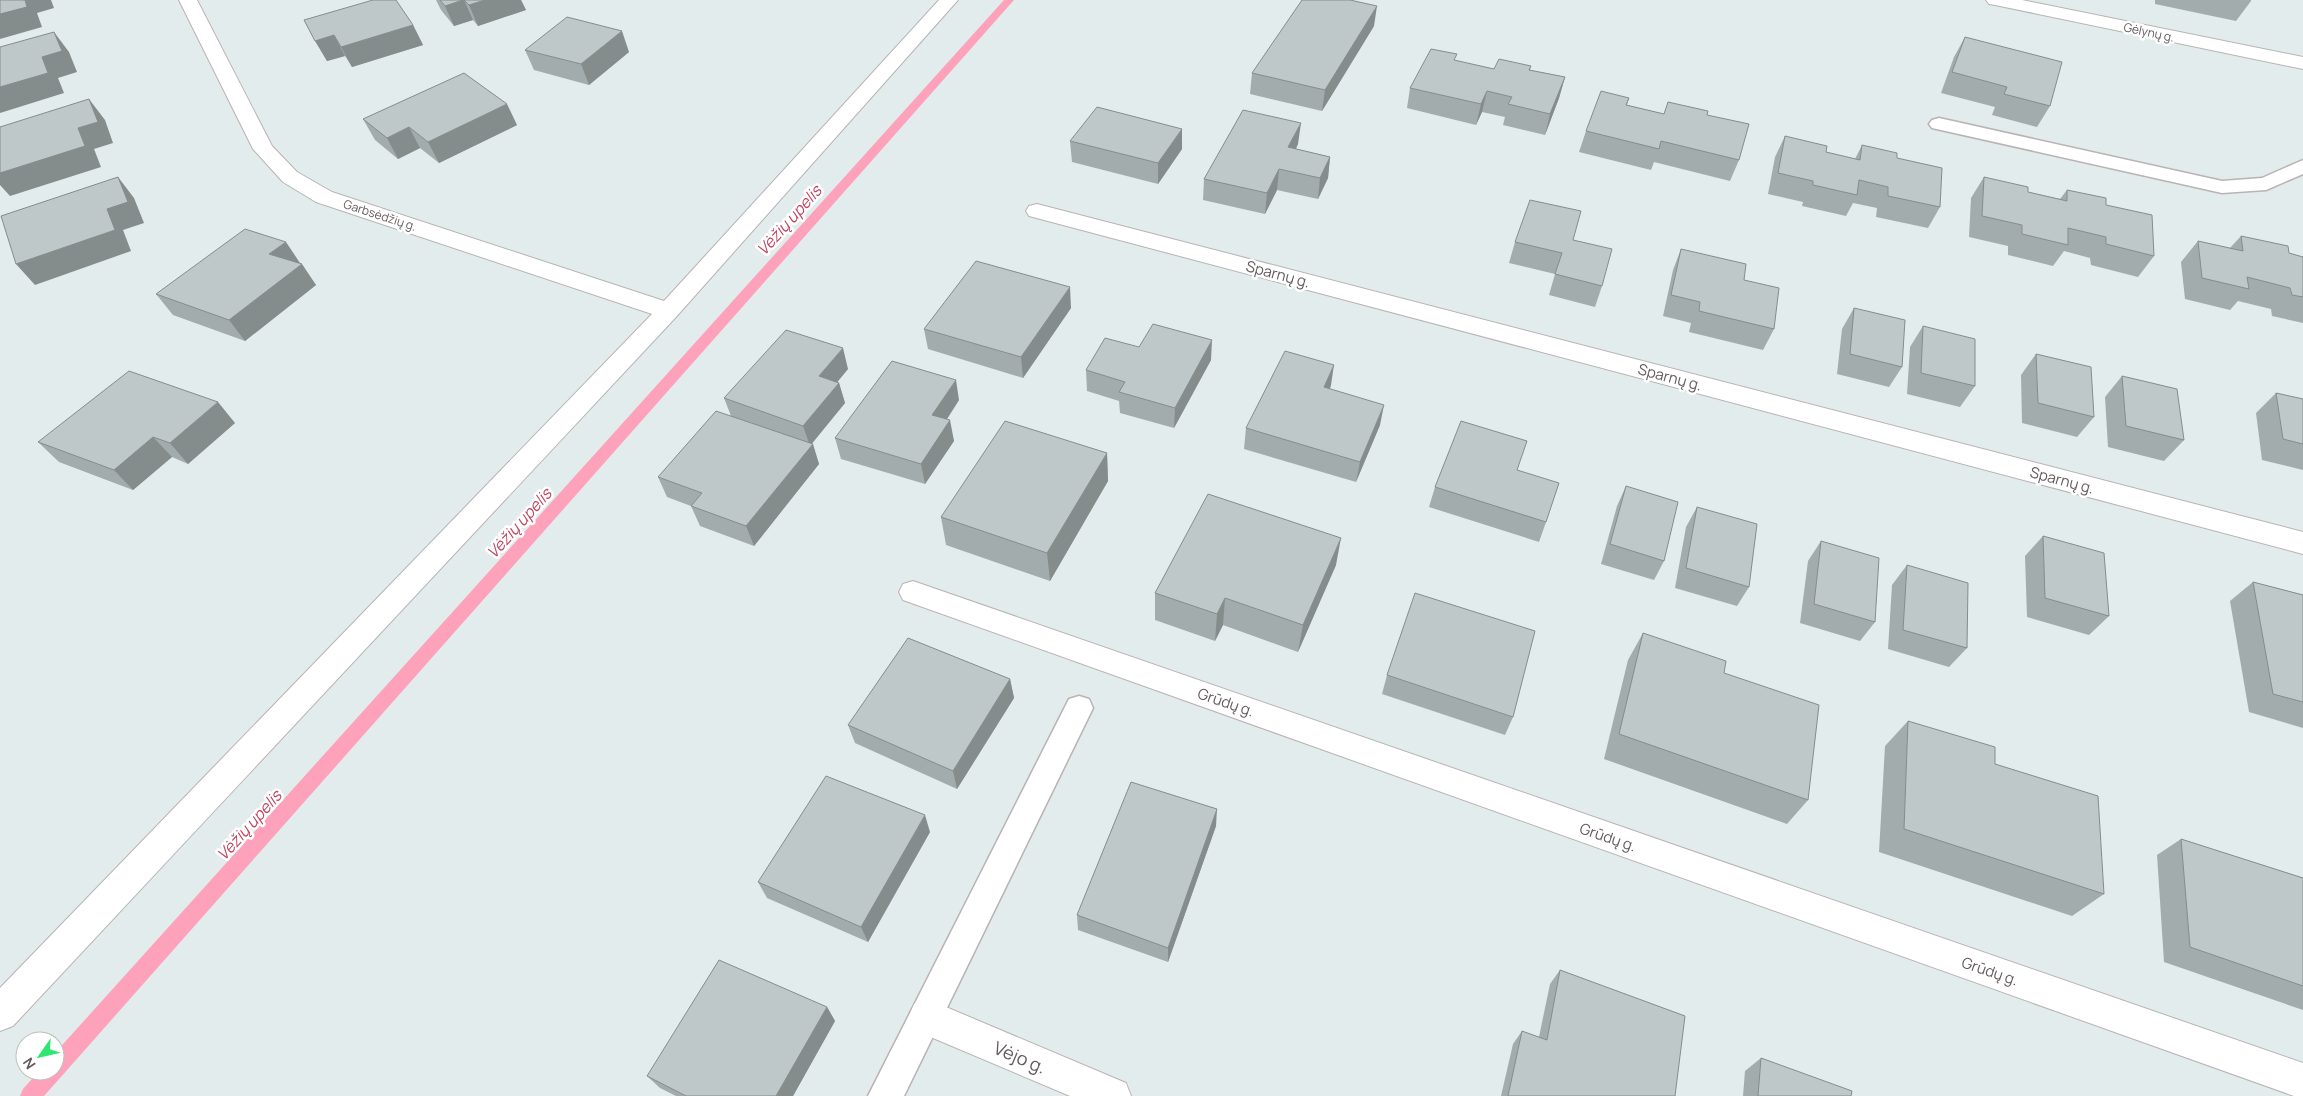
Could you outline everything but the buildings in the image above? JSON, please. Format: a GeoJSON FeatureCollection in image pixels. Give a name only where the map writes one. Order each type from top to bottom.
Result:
{"type":"FeatureCollection","features":[{"type":"Feature","properties":{"kind":"street","name":"Garbsėdžių g."},"geometry":{"type":"LineString","coordinates":[[188,0],[263,149],[290,177],[324,196],[668,311]]}},
{"type":"Feature","properties":{"kind":"street"},"geometry":{"type":"LineString","coordinates":[[0,1013],[668,311],[950,0]]}},
{"type":"Feature","properties":{"kind":"street","name":"Gėlynų g."},"geometry":{"type":"LineString","coordinates":[[1995,0],[2303,63]]}},
{"type":"Feature","properties":{"kind":"street","name":"Sparnų g."},"geometry":{"type":"LineString","coordinates":[[1037,211],[2303,543]]}},
{"type":"Feature","properties":{"kind":"street","name":"Grūdų g."},"geometry":{"type":"LineString","coordinates":[[914,592],[2303,1081]]}},
{"type":"Feature","properties":{"kind":"street","name":"Vėjo g."},"geometry":{"type":"LineString","coordinates":[[927,1017],[1113,1096]]}},
{"type":"Feature","properties":{"kind":"lane"},"geometry":{"type":"LineString","coordinates":[[1939,124],[2222,187],[2266,184],[2303,166]]}},
{"type":"Feature","properties":{"kind":"lane"},"geometry":{"type":"LineString","coordinates":[[886,1096],[927,1017],[1079,708]]}},
{"type":"Feature","properties":{"kind":"waterway","name":"Vėžių upelis"},"geometry":{"type":"LineString","coordinates":[[65,1057],[1009,0]]}},
{"type":"Feature","properties":{"kind":"waterway","name":"Vėžių upelis"},"geometry":{"type":"LineString","coordinates":[[30,1096],[44,1081]]}}]}
